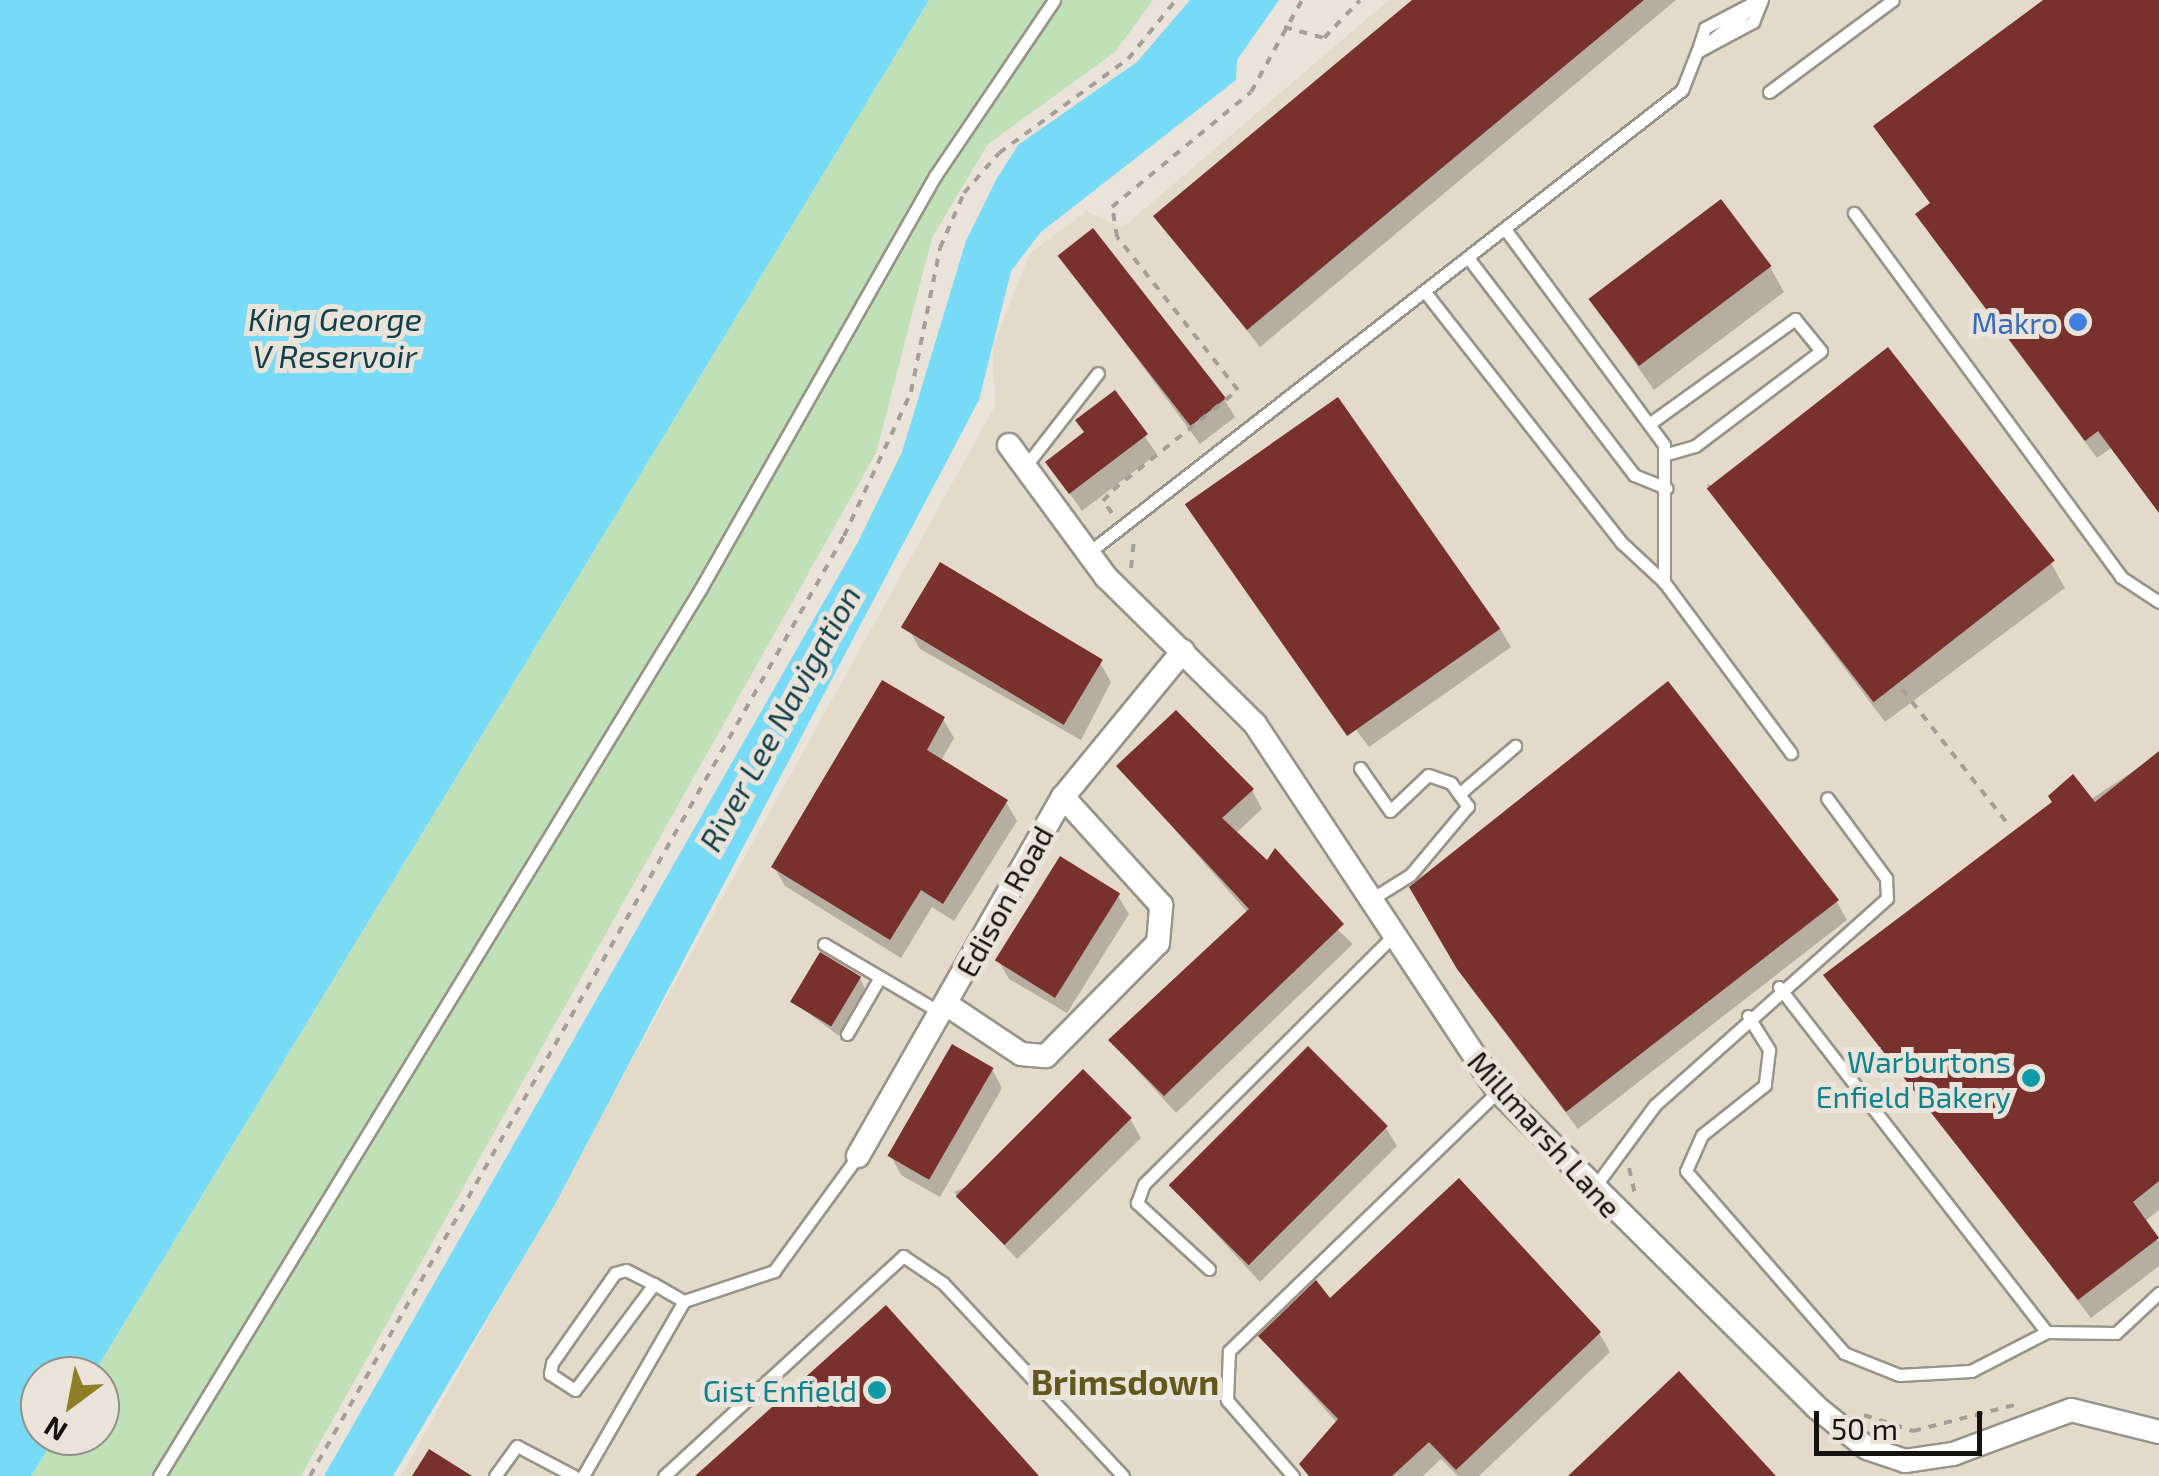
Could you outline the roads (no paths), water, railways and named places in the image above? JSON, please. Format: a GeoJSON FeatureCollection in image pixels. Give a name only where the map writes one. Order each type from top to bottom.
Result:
{"type":"FeatureCollection","features":[{"type":"Feature","properties":{"kind":"street","name":"Millmarsh Lane"},"geometry":{"type":"LineString","coordinates":[[1009,445],[1088,553],[1263,734],[1498,1091],[1816,1407],[1867,1448],[1900,1468],[1953,1454],[2071,1410],[2159,1432]]}},
{"type":"Feature","properties":{"kind":"street","name":"Edison Road"},"geometry":{"type":"LineString","coordinates":[[858,1156],[1063,797],[1183,651]]}},
{"type":"Feature","properties":{"kind":"street","name":"Edison Road"},"geometry":{"type":"LineString","coordinates":[[944,1009],[1021,1054],[1046,1056],[1158,943],[1161,905],[1063,797]]}},
{"type":"Feature","properties":{"kind":"lane"},"geometry":{"type":"LineString","coordinates":[[159,1476],[701,588],[936,176],[1054,0]]}},
{"type":"Feature","properties":{"kind":"lane"},"geometry":{"type":"LineString","coordinates":[[1697,52],[1753,22],[1761,0]]}},
{"type":"Feature","properties":{"kind":"lane"},"geometry":{"type":"LineString","coordinates":[[1088,553],[1682,90],[1705,28],[1761,0]]}},
{"type":"Feature","properties":{"kind":"lane"},"geometry":{"type":"LineString","coordinates":[[1769,92],[1893,0]]}},
{"type":"Feature","properties":{"kind":"lane"},"geometry":{"type":"LineString","coordinates":[[1854,213],[2121,577],[2159,602]]}},
{"type":"Feature","properties":{"kind":"lane"},"geometry":{"type":"LineString","coordinates":[[1505,229],[1667,454],[1664,582]]}},
{"type":"Feature","properties":{"kind":"lane"},"geometry":{"type":"LineString","coordinates":[[1468,258],[1634,475],[1666,488]]}},
{"type":"Feature","properties":{"kind":"lane"},"geometry":{"type":"LineString","coordinates":[[1425,292],[1622,543],[1664,582],[1790,753]]}},
{"type":"Feature","properties":{"kind":"lane"},"geometry":{"type":"LineString","coordinates":[[1649,424],[1796,319],[1821,351],[1695,446],[1667,454]]}},
{"type":"Feature","properties":{"kind":"lane"},"geometry":{"type":"LineString","coordinates":[[1024,468],[1098,373]]}},
{"type":"Feature","properties":{"kind":"lane"},"geometry":{"type":"LineString","coordinates":[[1459,794],[1515,746]]}},
{"type":"Feature","properties":{"kind":"lane"},"geometry":{"type":"LineString","coordinates":[[1360,768],[1390,811],[1428,775],[1459,794],[1468,806],[1410,874],[1373,898]]}},
{"type":"Feature","properties":{"kind":"lane"},"geometry":{"type":"LineString","coordinates":[[1593,1189],[1655,1105],[1779,986],[1888,898],[1886,878],[1827,798]]}},
{"type":"Feature","properties":{"kind":"lane"},"geometry":{"type":"LineString","coordinates":[[1209,1269],[1137,1203],[1144,1184],[1395,934]]}},
{"type":"Feature","properties":{"kind":"lane"},"geometry":{"type":"LineString","coordinates":[[824,944],[944,1009]]}},
{"type":"Feature","properties":{"kind":"lane"},"geometry":{"type":"LineString","coordinates":[[847,1034],[880,976]]}},
{"type":"Feature","properties":{"kind":"lane"},"geometry":{"type":"LineString","coordinates":[[1779,986],[2047,1332]]}},
{"type":"Feature","properties":{"kind":"lane"},"geometry":{"type":"LineString","coordinates":[[1748,1016],[1769,1050],[1765,1085],[1702,1135],[1686,1171],[1844,1352],[1899,1375],[1971,1372],[2047,1332],[2116,1333],[2159,1294]]}},
{"type":"Feature","properties":{"kind":"lane"},"geometry":{"type":"LineString","coordinates":[[1293,1476],[1226,1400],[1230,1351],[1498,1091]]}},
{"type":"Feature","properties":{"kind":"lane"},"geometry":{"type":"LineString","coordinates":[[582,1476],[684,1301],[774,1271],[858,1156]]}},
{"type":"Feature","properties":{"kind":"lane"},"geometry":{"type":"LineString","coordinates":[[664,1476],[903,1256],[942,1283],[1123,1476]]}},
{"type":"Feature","properties":{"kind":"lane"},"geometry":{"type":"LineString","coordinates":[[654,1284],[585,1386],[550,1374],[615,1272],[654,1284],[684,1301]]}},
{"type":"Feature","properties":{"kind":"lane"},"geometry":{"type":"LineString","coordinates":[[495,1476],[517,1446],[574,1476]]}},
{"type":"Feature","properties":{"kind":"water","name":"King George V Reservoir"},"geometry":{"type":"Polygon","coordinates":[[[0,0],[929,0],[104,1356],[20,1356],[20,1456],[44,1456],[31,1476],[0,1476],[0,0]]]}},
{"type":"Feature","properties":{"kind":"water","name":"River Lee Navigation"},"geometry":{"type":"Polygon","coordinates":[[[1190,0],[1279,0],[1237,60],[1236,80],[1041,232],[1011,271],[979,400],[554,1206],[393,1476],[324,1476],[858,542],[902,452],[966,241],[996,180],[1018,145],[1137,62],[1190,0]]]}},
{"type":"Feature","properties":{"kind":"place","name":"Makro"},"geometry":{"type":"Point","coordinates":[2078,322]}},
{"type":"Feature","properties":{"kind":"place","name":"Warburtons Enfield Bakery"},"geometry":{"type":"Point","coordinates":[2031,1078]}},
{"type":"Feature","properties":{"kind":"place","name":"Gist Enfield"},"geometry":{"type":"Point","coordinates":[877,1390]}},
{"type":"Feature","properties":{"kind":"district","name":"Brimsdown"},"geometry":{"type":"Point","coordinates":[1125,1381]}}]}
